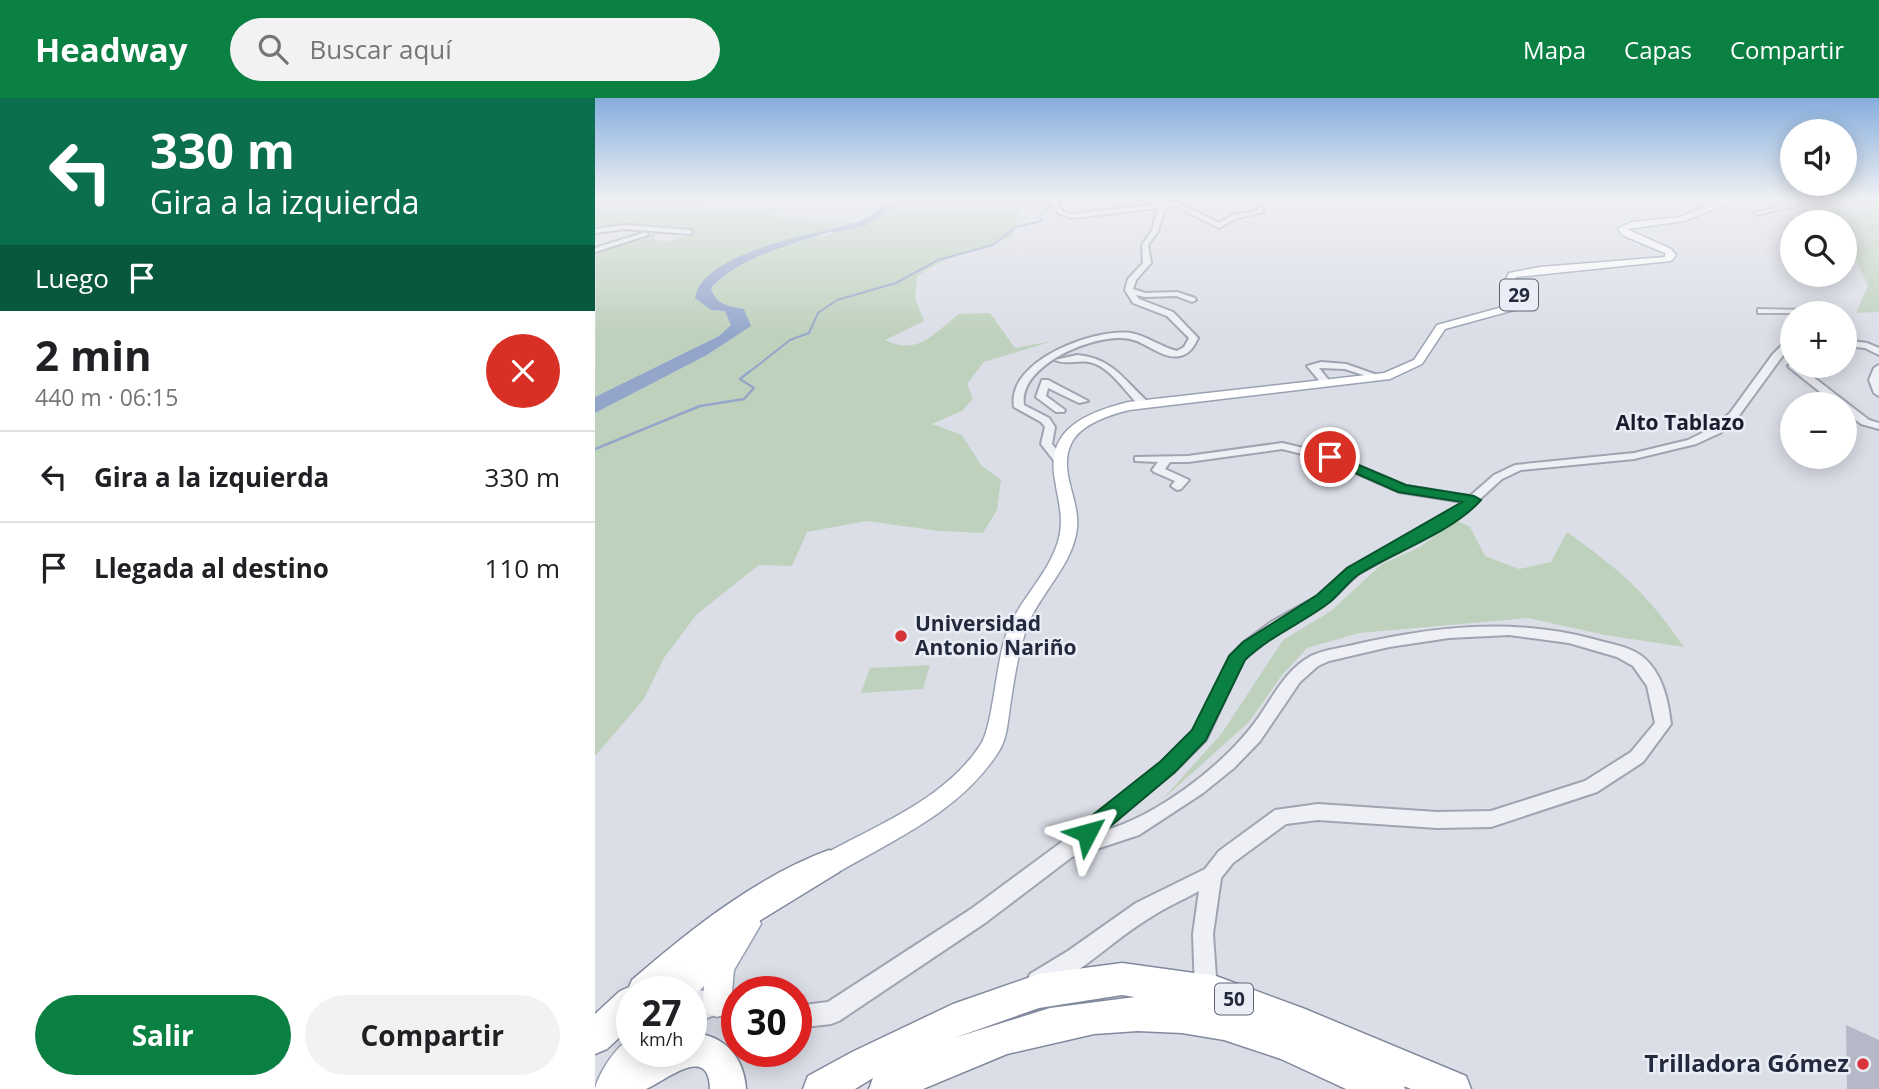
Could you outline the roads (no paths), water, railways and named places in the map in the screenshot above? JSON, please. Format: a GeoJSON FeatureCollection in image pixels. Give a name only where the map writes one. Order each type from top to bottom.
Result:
{"type":"FeatureCollection","features":[{"type":"Feature","properties":{"kind":"highway"},"geometry":{"type":"LineString","coordinates":[[663,976],[736,916],[791,882],[829,863]]}},
{"type":"Feature","properties":{"kind":"highway","name":"50"},"geometry":{"type":"LineString","coordinates":[[821,1089],[930,1032],[1002,1003],[1062,986],[1122,979],[1206,992],[1293,1022],[1453,1089]]}},
{"type":"Feature","properties":{"kind":"highway","name":"50"},"geometry":{"type":"LineString","coordinates":[[887,1089],[955,1057],[1055,1025],[1112,1015],[1171,1014],[1226,1023],[1387,1089]]}},
{"type":"Feature","properties":{"kind":"highway"},"geometry":{"type":"LineString","coordinates":[[595,1037],[616,1018]]}},
{"type":"Feature","properties":{"kind":"highway"},"geometry":{"type":"LineString","coordinates":[[707,1054],[713,1055],[723,1065],[728,1089]]}},
{"type":"Feature","properties":{"kind":"highway"},"geometry":{"type":"LineString","coordinates":[[912,1089],[955,1057]]}},
{"type":"Feature","properties":{"kind":"highway"},"geometry":{"type":"LineString","coordinates":[[625,1070],[641,1070],[647,1067]]}},
{"type":"Feature","properties":{"kind":"main road","name":"29"},"geometry":{"type":"LineString","coordinates":[[1059,460],[1069,435],[1087,422],[1118,409],[1378,377],[1405,370],[1418,362],[1441,327],[1521,305],[1523,300],[1510,281],[1515,274],[1668,259],[1672,255],[1649,243]]}},
{"type":"Feature","properties":{"kind":"main road"},"geometry":{"type":"LineString","coordinates":[[693,976],[748,923],[795,885],[924,808],[958,784],[984,758],[993,743],[1020,621],[1060,554],[1069,529],[1059,460]]}},
{"type":"Feature","properties":{"kind":"main road"},"geometry":{"type":"LineString","coordinates":[[715,1003],[717,976],[725,958],[748,923]]}},
{"type":"Feature","properties":{"kind":"street"},"geometry":{"type":"LineString","coordinates":[[595,250],[617,243]]}},
{"type":"Feature","properties":{"kind":"street"},"geometry":{"type":"LineString","coordinates":[[1059,460],[1046,444],[1050,427],[1045,420],[1019,407],[1017,403],[1020,390],[1034,369],[1082,345],[1111,336],[1133,337],[1171,353],[1188,349],[1194,338],[1170,314],[1136,301],[1129,290],[1132,279],[1147,264],[1147,243]]}},
{"type":"Feature","properties":{"kind":"street"},"geometry":{"type":"LineString","coordinates":[[1129,290],[1145,295],[1177,294],[1192,300]]}},
{"type":"Feature","properties":{"kind":"street"},"geometry":{"type":"LineString","coordinates":[[1761,311],[1780,312]]}},
{"type":"Feature","properties":{"kind":"street"},"geometry":{"type":"LineString","coordinates":[[1857,345],[1879,352]]}},
{"type":"Feature","properties":{"kind":"street"},"geometry":{"type":"LineString","coordinates":[[812,1015],[831,1013],[978,916],[1066,850],[1168,767],[1199,735],[1238,656],[1276,626],[1323,599],[1353,571],[1456,514],[1498,478],[1519,467],[1672,450],[1715,432],[1734,415],[1780,353]]}},
{"type":"Feature","properties":{"kind":"street"},"geometry":{"type":"LineString","coordinates":[[1034,369],[1066,359],[1099,360],[1110,367],[1119,383],[1144,404]]}},
{"type":"Feature","properties":{"kind":"street"},"geometry":{"type":"LineString","coordinates":[[1775,359],[1780,361]]}},
{"type":"Feature","properties":{"kind":"street"},"geometry":{"type":"LineString","coordinates":[[1086,373],[1099,360]]}},
{"type":"Feature","properties":{"kind":"street"},"geometry":{"type":"LineString","coordinates":[[1326,383],[1312,366],[1327,363],[1349,366],[1378,377]]}},
{"type":"Feature","properties":{"kind":"street"},"geometry":{"type":"LineString","coordinates":[[1879,368],[1874,380],[1879,393]]}},
{"type":"Feature","properties":{"kind":"street"},"geometry":{"type":"LineString","coordinates":[[1809,378],[1826,392]]}},
{"type":"Feature","properties":{"kind":"street"},"geometry":{"type":"LineString","coordinates":[[1045,420],[1060,410]]}},
{"type":"Feature","properties":{"kind":"street"},"geometry":{"type":"LineString","coordinates":[[1857,416],[1879,426]]}},
{"type":"Feature","properties":{"kind":"street"},"geometry":{"type":"LineString","coordinates":[[1139,460],[1232,455],[1265,447],[1291,447],[1330,457],[1403,489],[1474,500]]}},
{"type":"Feature","properties":{"kind":"street"},"geometry":{"type":"LineString","coordinates":[[1166,460],[1158,470],[1182,480],[1177,486]]}},
{"type":"Feature","properties":{"kind":"street"},"geometry":{"type":"LineString","coordinates":[[1002,1003],[1076,959],[1143,910],[1212,875],[1226,857],[1282,816],[1318,812],[1437,820],[1491,819],[1591,787],[1637,757],[1663,724],[1658,686],[1631,657],[1578,639],[1526,629],[1476,629],[1394,640],[1315,660],[1297,675],[1277,699],[1256,734],[1231,760],[1170,806],[1131,830],[1066,850]]}},
{"type":"Feature","properties":{"kind":"street"},"geometry":{"type":"LineString","coordinates":[[1206,992],[1203,934],[1212,875]]}},
{"type":"Feature","properties":{"kind":"water"},"geometry":{"type":"Polygon","coordinates":[[[777,243],[796,243],[735,268],[711,288],[723,304],[744,309],[751,326],[707,355],[595,413],[595,397],[719,336],[731,325],[725,311],[711,310],[695,298],[703,282],[718,268],[777,243]]]}},
{"type":"Feature","properties":{"kind":"waterway"},"geometry":{"type":"LineString","coordinates":[[748,373],[790,340],[809,333],[818,313],[837,300],[896,283],[938,260],[995,243]]}},
{"type":"Feature","properties":{"kind":"waterway"},"geometry":{"type":"LineString","coordinates":[[595,449],[700,406],[744,399],[754,388],[740,379],[750,371]]}},
{"type":"Feature","properties":{"kind":"place","name":"Universidad Antonio Nariño"},"geometry":{"type":"Point","coordinates":[901,636]}},
{"type":"Feature","properties":{"kind":"place","name":"Trilladora Gómez"},"geometry":{"type":"Point","coordinates":[1863,1064]}},
{"type":"Feature","properties":{"kind":"district","name":"Alto Tablazo"},"geometry":{"type":"Point","coordinates":[1680,423]}}]}
